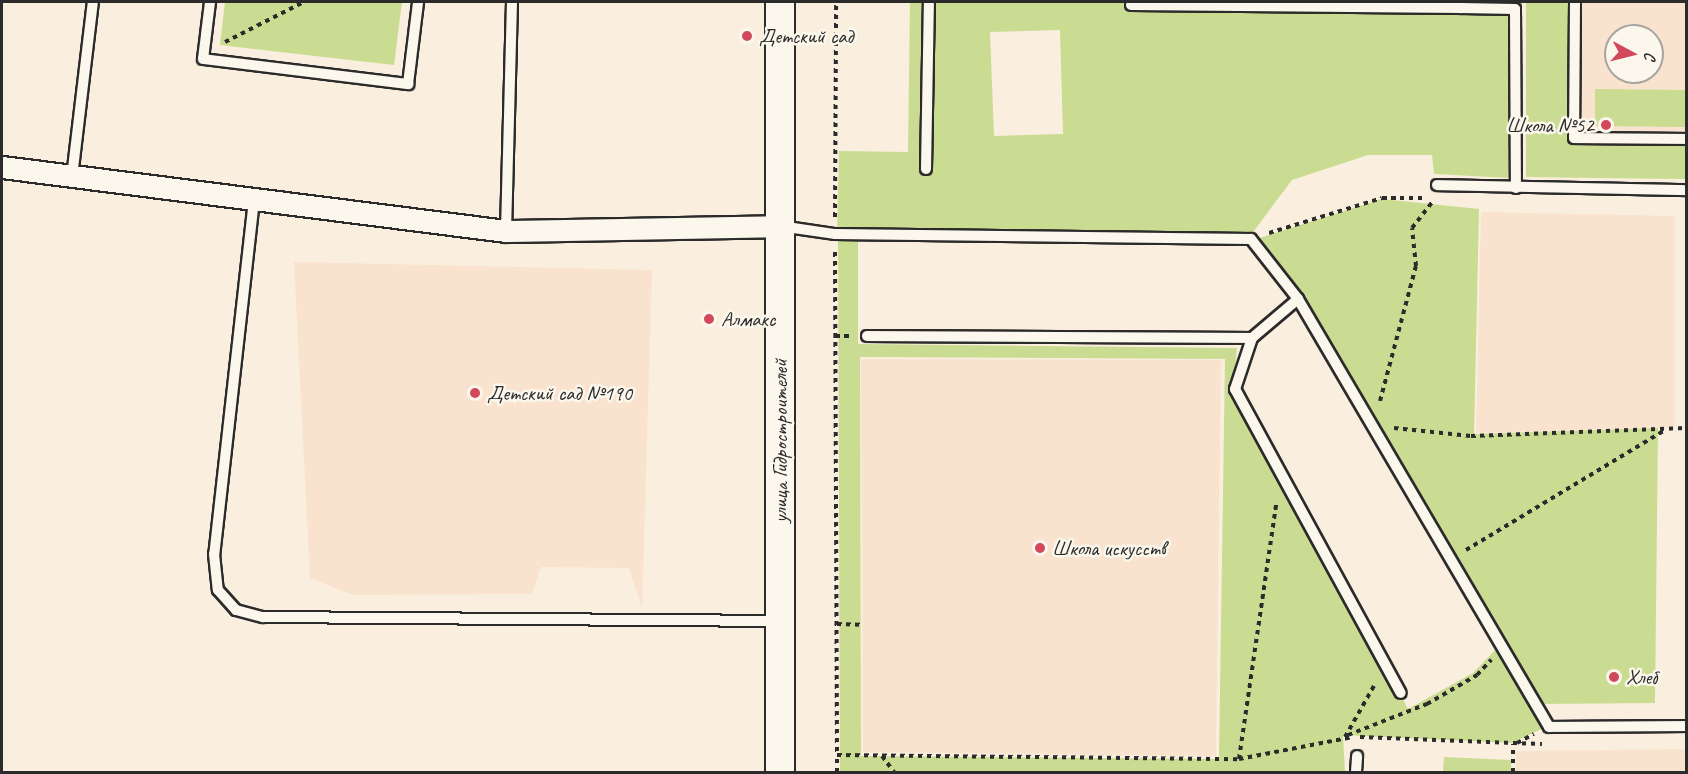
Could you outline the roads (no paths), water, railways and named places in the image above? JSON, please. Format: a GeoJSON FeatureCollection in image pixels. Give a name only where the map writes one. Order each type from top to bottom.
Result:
{"type":"FeatureCollection","features":[{"type":"Feature","properties":{"kind":"street","name":"улица Гидростроителей"},"geometry":{"type":"LineString","coordinates":[[780,2],[780,772]]}},
{"type":"Feature","properties":{"kind":"street"},"geometry":{"type":"LineString","coordinates":[[2,168],[506,231],[780,226]]}},
{"type":"Feature","properties":{"kind":"lane"},"geometry":{"type":"LineString","coordinates":[[72,177],[93,2]]}},
{"type":"Feature","properties":{"kind":"lane"},"geometry":{"type":"LineString","coordinates":[[210,2],[203,59],[408,84],[418,2]]}},
{"type":"Feature","properties":{"kind":"lane"},"geometry":{"type":"LineString","coordinates":[[506,231],[512,2]]}},
{"type":"Feature","properties":{"kind":"lane"},"geometry":{"type":"LineString","coordinates":[[927,169],[929,2]]}},
{"type":"Feature","properties":{"kind":"lane"},"geometry":{"type":"LineString","coordinates":[[1575,2],[1574,138],[1686,139]]}},
{"type":"Feature","properties":{"kind":"lane"},"geometry":{"type":"LineString","coordinates":[[1131,5],[1459,5],[1515,9],[1516,188]]}},
{"type":"Feature","properties":{"kind":"lane"},"geometry":{"type":"LineString","coordinates":[[1437,185],[1686,190]]}},
{"type":"Feature","properties":{"kind":"lane"},"geometry":{"type":"LineString","coordinates":[[254,200],[214,554],[218,590],[236,610],[263,617],[780,621]]}},
{"type":"Feature","properties":{"kind":"lane"},"geometry":{"type":"LineString","coordinates":[[780,226],[835,234],[1251,239],[1299,299],[1549,727],[1686,726]]}},
{"type":"Feature","properties":{"kind":"lane"},"geometry":{"type":"LineString","coordinates":[[1299,299],[1252,338],[1236,389],[1401,693]]}},
{"type":"Feature","properties":{"kind":"lane"},"geometry":{"type":"LineString","coordinates":[[867,336],[1252,338]]}},
{"type":"Feature","properties":{"kind":"lane"},"geometry":{"type":"LineString","coordinates":[[1356,772],[1357,756]]}},
{"type":"Feature","properties":{"kind":"place","name":"Детский сад"},"geometry":{"type":"Point","coordinates":[747,36]}},
{"type":"Feature","properties":{"kind":"place","name":"Школа №52"},"geometry":{"type":"Point","coordinates":[1606,125]}},
{"type":"Feature","properties":{"kind":"place","name":"Алмакс"},"geometry":{"type":"Point","coordinates":[709,319]}},
{"type":"Feature","properties":{"kind":"place","name":"Детский сад №190"},"geometry":{"type":"Point","coordinates":[475,393]}},
{"type":"Feature","properties":{"kind":"place","name":"Школа искусств"},"geometry":{"type":"Point","coordinates":[1040,548]}},
{"type":"Feature","properties":{"kind":"place","name":"Хлеб"},"geometry":{"type":"Point","coordinates":[1614,677]}}]}
